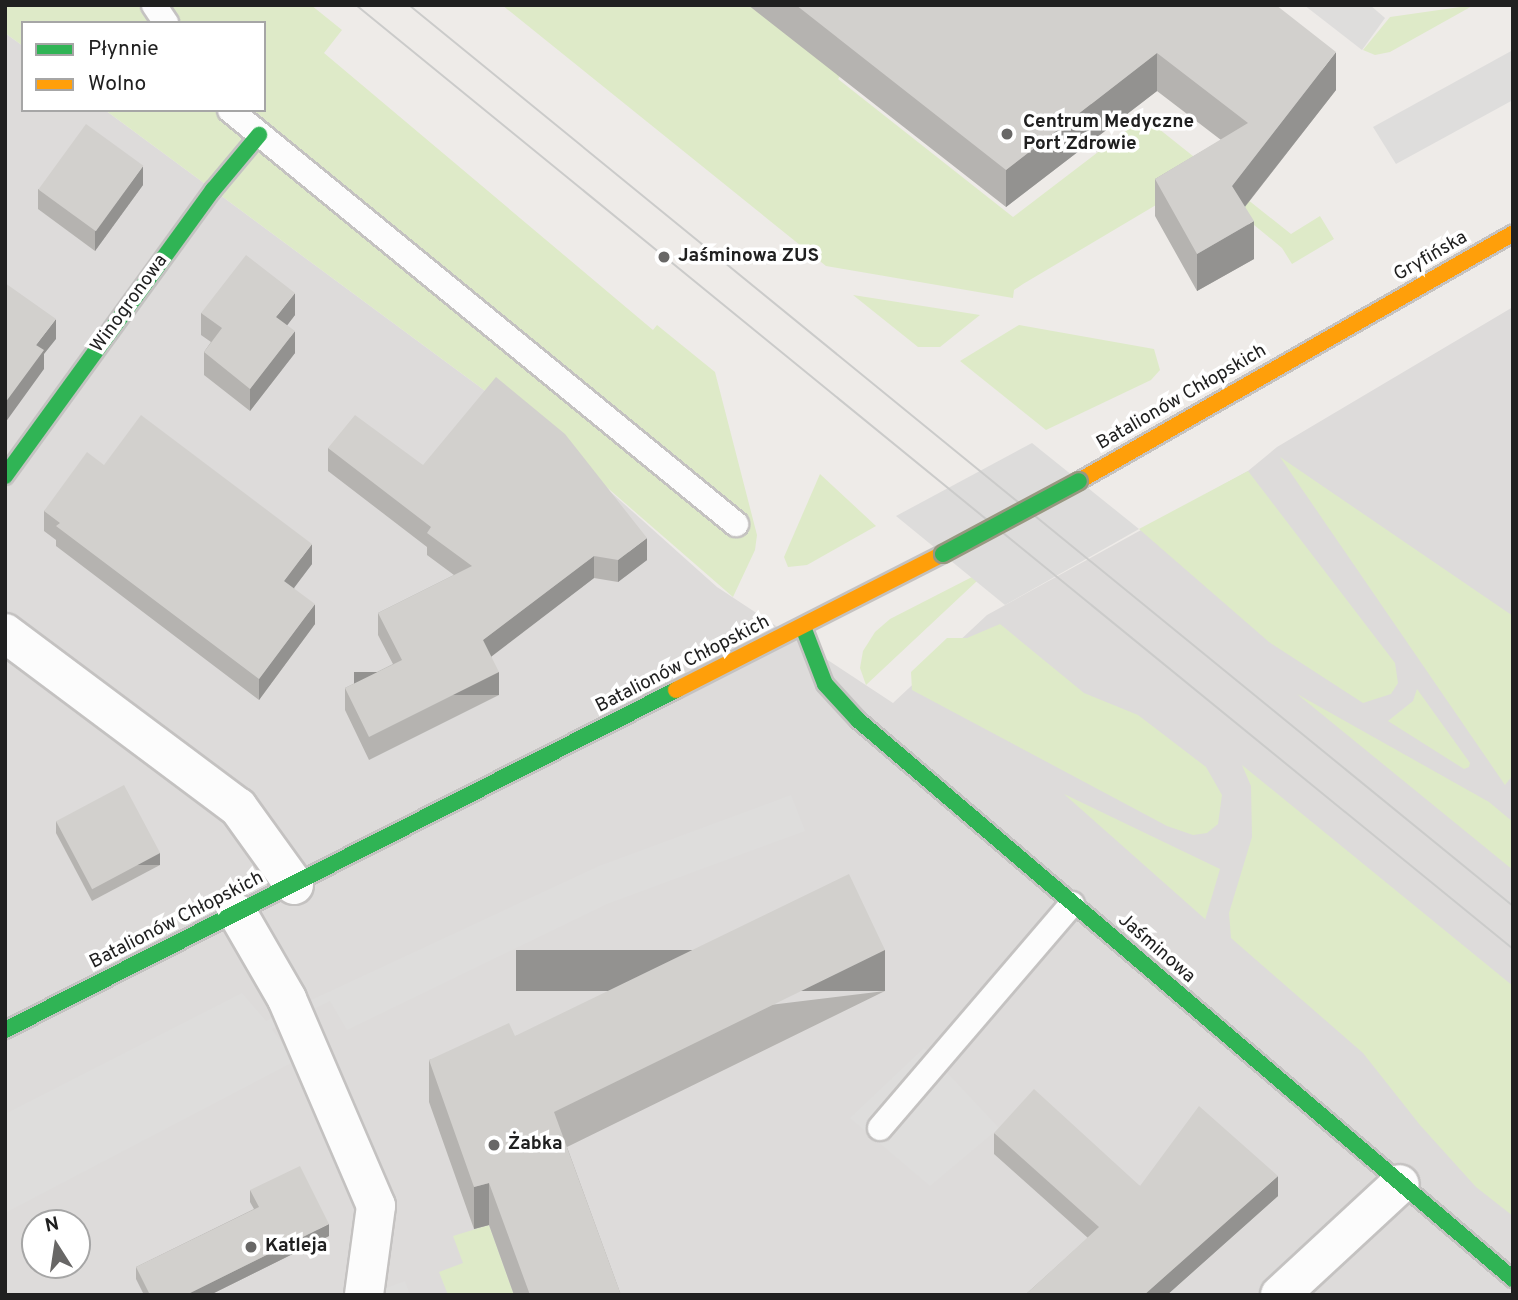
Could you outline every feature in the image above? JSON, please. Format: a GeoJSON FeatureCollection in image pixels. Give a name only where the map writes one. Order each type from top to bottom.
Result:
{"type":"FeatureCollection","features":[{"type":"Feature","properties":{"kind":"street","name":"Winogronowa"},"geometry":{"type":"LineString","coordinates":[[5,476],[213,190],[259,135]]}},
{"type":"Feature","properties":{"kind":"street","name":"Gryfińska"},"geometry":{"type":"LineString","coordinates":[[1369,316],[1513,233]]}},
{"type":"Feature","properties":{"kind":"street","name":"Batalionów Chłopskich"},"geometry":{"type":"LineString","coordinates":[[5,1030],[943,554],[1079,481],[1369,316]]}},
{"type":"Feature","properties":{"kind":"street","name":"Jaśminowa"},"geometry":{"type":"LineString","coordinates":[[803,627],[831,695],[1513,1279]]}},
{"type":"Feature","properties":{"kind":"street"},"geometry":{"type":"LineString","coordinates":[[5,633],[239,807],[294,885]]}},
{"type":"Feature","properties":{"kind":"street"},"geometry":{"type":"LineString","coordinates":[[238,914],[287,999],[376,1206],[364,1295]]}},
{"type":"Feature","properties":{"kind":"street"},"geometry":{"type":"LineString","coordinates":[[1280,1295],[1400,1184]]}},
{"type":"Feature","properties":{"kind":"lane"},"geometry":{"type":"LineString","coordinates":[[154,5],[165,21]]}},
{"type":"Feature","properties":{"kind":"lane"},"geometry":{"type":"LineString","coordinates":[[232,112],[736,524]]}},
{"type":"Feature","properties":{"kind":"lane"},"geometry":{"type":"LineString","coordinates":[[880,1128],[1072,904]]}},
{"type":"Feature","properties":{"kind":"shaded area"},"geometry":{"type":"Polygon","coordinates":[[[1304,5],[1370,5],[1385,18],[1362,50],[1304,5]]]}},
{"type":"Feature","properties":{"kind":"shaded area"},"geometry":{"type":"Polygon","coordinates":[[[5,33],[21,45],[21,112],[108,112],[557,444],[717,587],[893,703],[987,615],[1248,471],[1277,447],[1513,307],[1513,1295],[5,1295],[5,33]]]}},
{"type":"Feature","properties":{"kind":"shaded area"},"geometry":{"type":"Polygon","coordinates":[[[1513,50],[1513,100],[1396,164],[1373,127],[1513,50]]]}},
{"type":"Feature","properties":{"kind":"shaded area"},"geometry":{"type":"Polygon","coordinates":[[[791,795],[805,831],[607,904],[347,1030],[330,1001],[272,1029],[295,1061],[5,1213],[5,1114],[242,993],[266,1021],[599,866],[791,795]]]}},
{"type":"Feature","properties":{"kind":"shaded area"},"geometry":{"type":"Polygon","coordinates":[[[924,1048],[999,1128],[930,1186],[850,1118],[924,1048]]]}},
{"type":"Feature","properties":{"kind":"shaded area"},"geometry":{"type":"Polygon","coordinates":[[[405,1281],[410,1295],[368,1295],[405,1281]]]}},
{"type":"Feature","properties":{"kind":"green space"},"geometry":{"type":"Polygon","coordinates":[[[5,5],[311,5],[342,30],[324,53],[653,330],[657,325],[715,372],[757,535],[755,550],[733,597],[557,444],[108,112],[266,112],[266,21],[21,21],[21,45],[5,33],[5,5]]]}},
{"type":"Feature","properties":{"kind":"green space"},"geometry":{"type":"Polygon","coordinates":[[[502,5],[896,5],[838,79],[1013,217],[1144,117],[1291,234],[1320,216],[1334,239],[1292,264],[1282,248],[1248,220],[1188,186],[1023,284],[1014,290],[1013,298],[826,266],[502,5]]]}},
{"type":"Feature","properties":{"kind":"green space"},"geometry":{"type":"Polygon","coordinates":[[[1474,5],[1390,52],[1375,55],[1363,50],[1390,17],[1474,5]]]}},
{"type":"Feature","properties":{"kind":"green space"},"geometry":{"type":"Polygon","coordinates":[[[853,295],[980,315],[940,347],[918,347],[853,295]]]}},
{"type":"Feature","properties":{"kind":"green space"},"geometry":{"type":"Polygon","coordinates":[[[1019,325],[1154,349],[1160,370],[1151,380],[1046,430],[960,361],[1019,325]]]}},
{"type":"Feature","properties":{"kind":"green space"},"geometry":{"type":"Polygon","coordinates":[[[1280,457],[1513,616],[1513,775],[1505,785],[1280,457]]]}},
{"type":"Feature","properties":{"kind":"green space"},"geometry":{"type":"Polygon","coordinates":[[[1248,471],[1395,663],[1398,683],[1391,694],[1363,703],[1269,642],[1139,529],[1248,471]]]}},
{"type":"Feature","properties":{"kind":"green space"},"geometry":{"type":"Polygon","coordinates":[[[820,474],[876,526],[807,565],[788,567],[784,557],[820,474]]]}},
{"type":"Feature","properties":{"kind":"green space"},"geometry":{"type":"Polygon","coordinates":[[[972,577],[977,581],[866,685],[860,668],[863,651],[875,632],[890,619],[972,577]]]}},
{"type":"Feature","properties":{"kind":"green space"},"geometry":{"type":"Polygon","coordinates":[[[1000,624],[1084,693],[1138,715],[1206,767],[1222,795],[1218,824],[1207,833],[1193,835],[1167,826],[912,690],[911,672],[947,638],[967,638],[1000,624]]]}},
{"type":"Feature","properties":{"kind":"green space"},"geometry":{"type":"Polygon","coordinates":[[[1417,689],[1470,763],[1469,767],[1464,769],[1388,721],[1413,701],[1417,689]]]}},
{"type":"Feature","properties":{"kind":"green space"},"geometry":{"type":"Polygon","coordinates":[[[1297,694],[1489,802],[1513,822],[1513,870],[1297,694]]]}},
{"type":"Feature","properties":{"kind":"green space"},"geometry":{"type":"Polygon","coordinates":[[[1242,765],[1513,986],[1513,1216],[1476,1187],[1420,1125],[1363,1053],[1231,938],[1229,913],[1252,837],[1251,786],[1242,765]]]}},
{"type":"Feature","properties":{"kind":"green space"},"geometry":{"type":"Polygon","coordinates":[[[1064,794],[1220,869],[1205,920],[1205,919],[1064,794]]]}},
{"type":"Feature","properties":{"kind":"green space"},"geometry":{"type":"Polygon","coordinates":[[[489,1225],[514,1295],[448,1295],[439,1272],[463,1263],[453,1236],[489,1225]]]}},
{"type":"Feature","properties":{"kind":"pier"},"geometry":{"type":"Polygon","coordinates":[[[1032,443],[1139,529],[1005,605],[896,516],[1032,443]]]}},
{"type":"Feature","properties":{"kind":"building","name":"Centrum Medyczne Port Zdrowie"},"geometry":{"type":"Polygon","coordinates":[[[796,5],[1276,5],[1336,52],[1232,186],[1254,221],[1197,254],[1155,179],[1248,123],[1157,53],[1006,170],[796,5]]]}},
{"type":"Feature","properties":{"kind":"building"},"geometry":{"type":"Polygon","coordinates":[[[86,124],[143,166],[96,231],[38,190],[86,124]]]}},
{"type":"Feature","properties":{"kind":"building"},"geometry":{"type":"Polygon","coordinates":[[[246,255],[295,293],[276,317],[295,331],[250,389],[204,352],[222,328],[201,313],[246,255]]]}},
{"type":"Feature","properties":{"kind":"building"},"geometry":{"type":"Polygon","coordinates":[[[5,283],[56,319],[36,345],[44,350],[5,403],[5,283]]]}},
{"type":"Feature","properties":{"kind":"building"},"geometry":{"type":"Polygon","coordinates":[[[496,377],[565,434],[647,538],[618,560],[594,556],[483,640],[499,672],[369,737],[345,688],[402,660],[378,613],[472,566],[427,533],[431,527],[328,448],[355,415],[423,465],[496,377]]]}},
{"type":"Feature","properties":{"kind":"building"},"geometry":{"type":"Polygon","coordinates":[[[141,415],[312,544],[284,581],[315,604],[259,679],[56,526],[60,523],[44,511],[87,452],[104,465],[141,415]]]}},
{"type":"Feature","properties":{"kind":"building"},"geometry":{"type":"Polygon","coordinates":[[[124,785],[160,853],[92,889],[56,821],[124,785]]]}},
{"type":"Feature","properties":{"kind":"building"},"geometry":{"type":"Polygon","coordinates":[[[849,874],[885,950],[554,1112],[621,1295],[530,1295],[489,1183],[474,1187],[429,1060],[509,1023],[515,1036],[849,874]]]}},
{"type":"Feature","properties":{"kind":"building"},"geometry":{"type":"Polygon","coordinates":[[[1034,1089],[1140,1186],[1199,1106],[1278,1176],[1144,1295],[1025,1295],[1099,1227],[994,1133],[1034,1089]]]}},
{"type":"Feature","properties":{"kind":"building"},"geometry":{"type":"Polygon","coordinates":[[[300,1166],[329,1224],[186,1295],[150,1295],[136,1267],[259,1207],[250,1190],[300,1166]]]}},
{"type":"Feature","properties":{"kind":"tram line"},"geometry":{"type":"LineString","coordinates":[[356,5],[1513,949]]}},
{"type":"Feature","properties":{"kind":"tram line"},"geometry":{"type":"LineString","coordinates":[[409,5],[1513,906]]}},
{"type":"Feature","properties":{"kind":"traffic: fast"},"geometry":{"type":"LineString","coordinates":[[5,476],[213,190],[259,135]]}},
{"type":"Feature","properties":{"kind":"traffic: fast"},"geometry":{"type":"LineString","coordinates":[[943,554],[1079,481]]}},
{"type":"Feature","properties":{"kind":"traffic: fast"},"geometry":{"type":"LineString","coordinates":[[803,627],[825,684],[858,720],[1513,1279]]}},
{"type":"Feature","properties":{"kind":"traffic: fast"},"geometry":{"type":"LineString","coordinates":[[5,1030],[676,690]]}},
{"type":"Feature","properties":{"kind":"traffic: slow"},"geometry":{"type":"LineString","coordinates":[[1079,481],[1513,233]]}},
{"type":"Feature","properties":{"kind":"traffic: slow"},"geometry":{"type":"LineString","coordinates":[[676,690],[943,554]]}},
{"type":"Feature","properties":{"kind":"place","name":"Centrum Medyczne Port Zdrowie"},"geometry":{"type":"Point","coordinates":[1007,134]}},
{"type":"Feature","properties":{"kind":"place","name":"Jaśminowa ZUS"},"geometry":{"type":"Point","coordinates":[664,257]}},
{"type":"Feature","properties":{"kind":"place","name":"Żabka"},"geometry":{"type":"Point","coordinates":[494,1145]}},
{"type":"Feature","properties":{"kind":"place","name":"Katleja"},"geometry":{"type":"Point","coordinates":[251,1247]}}]}
